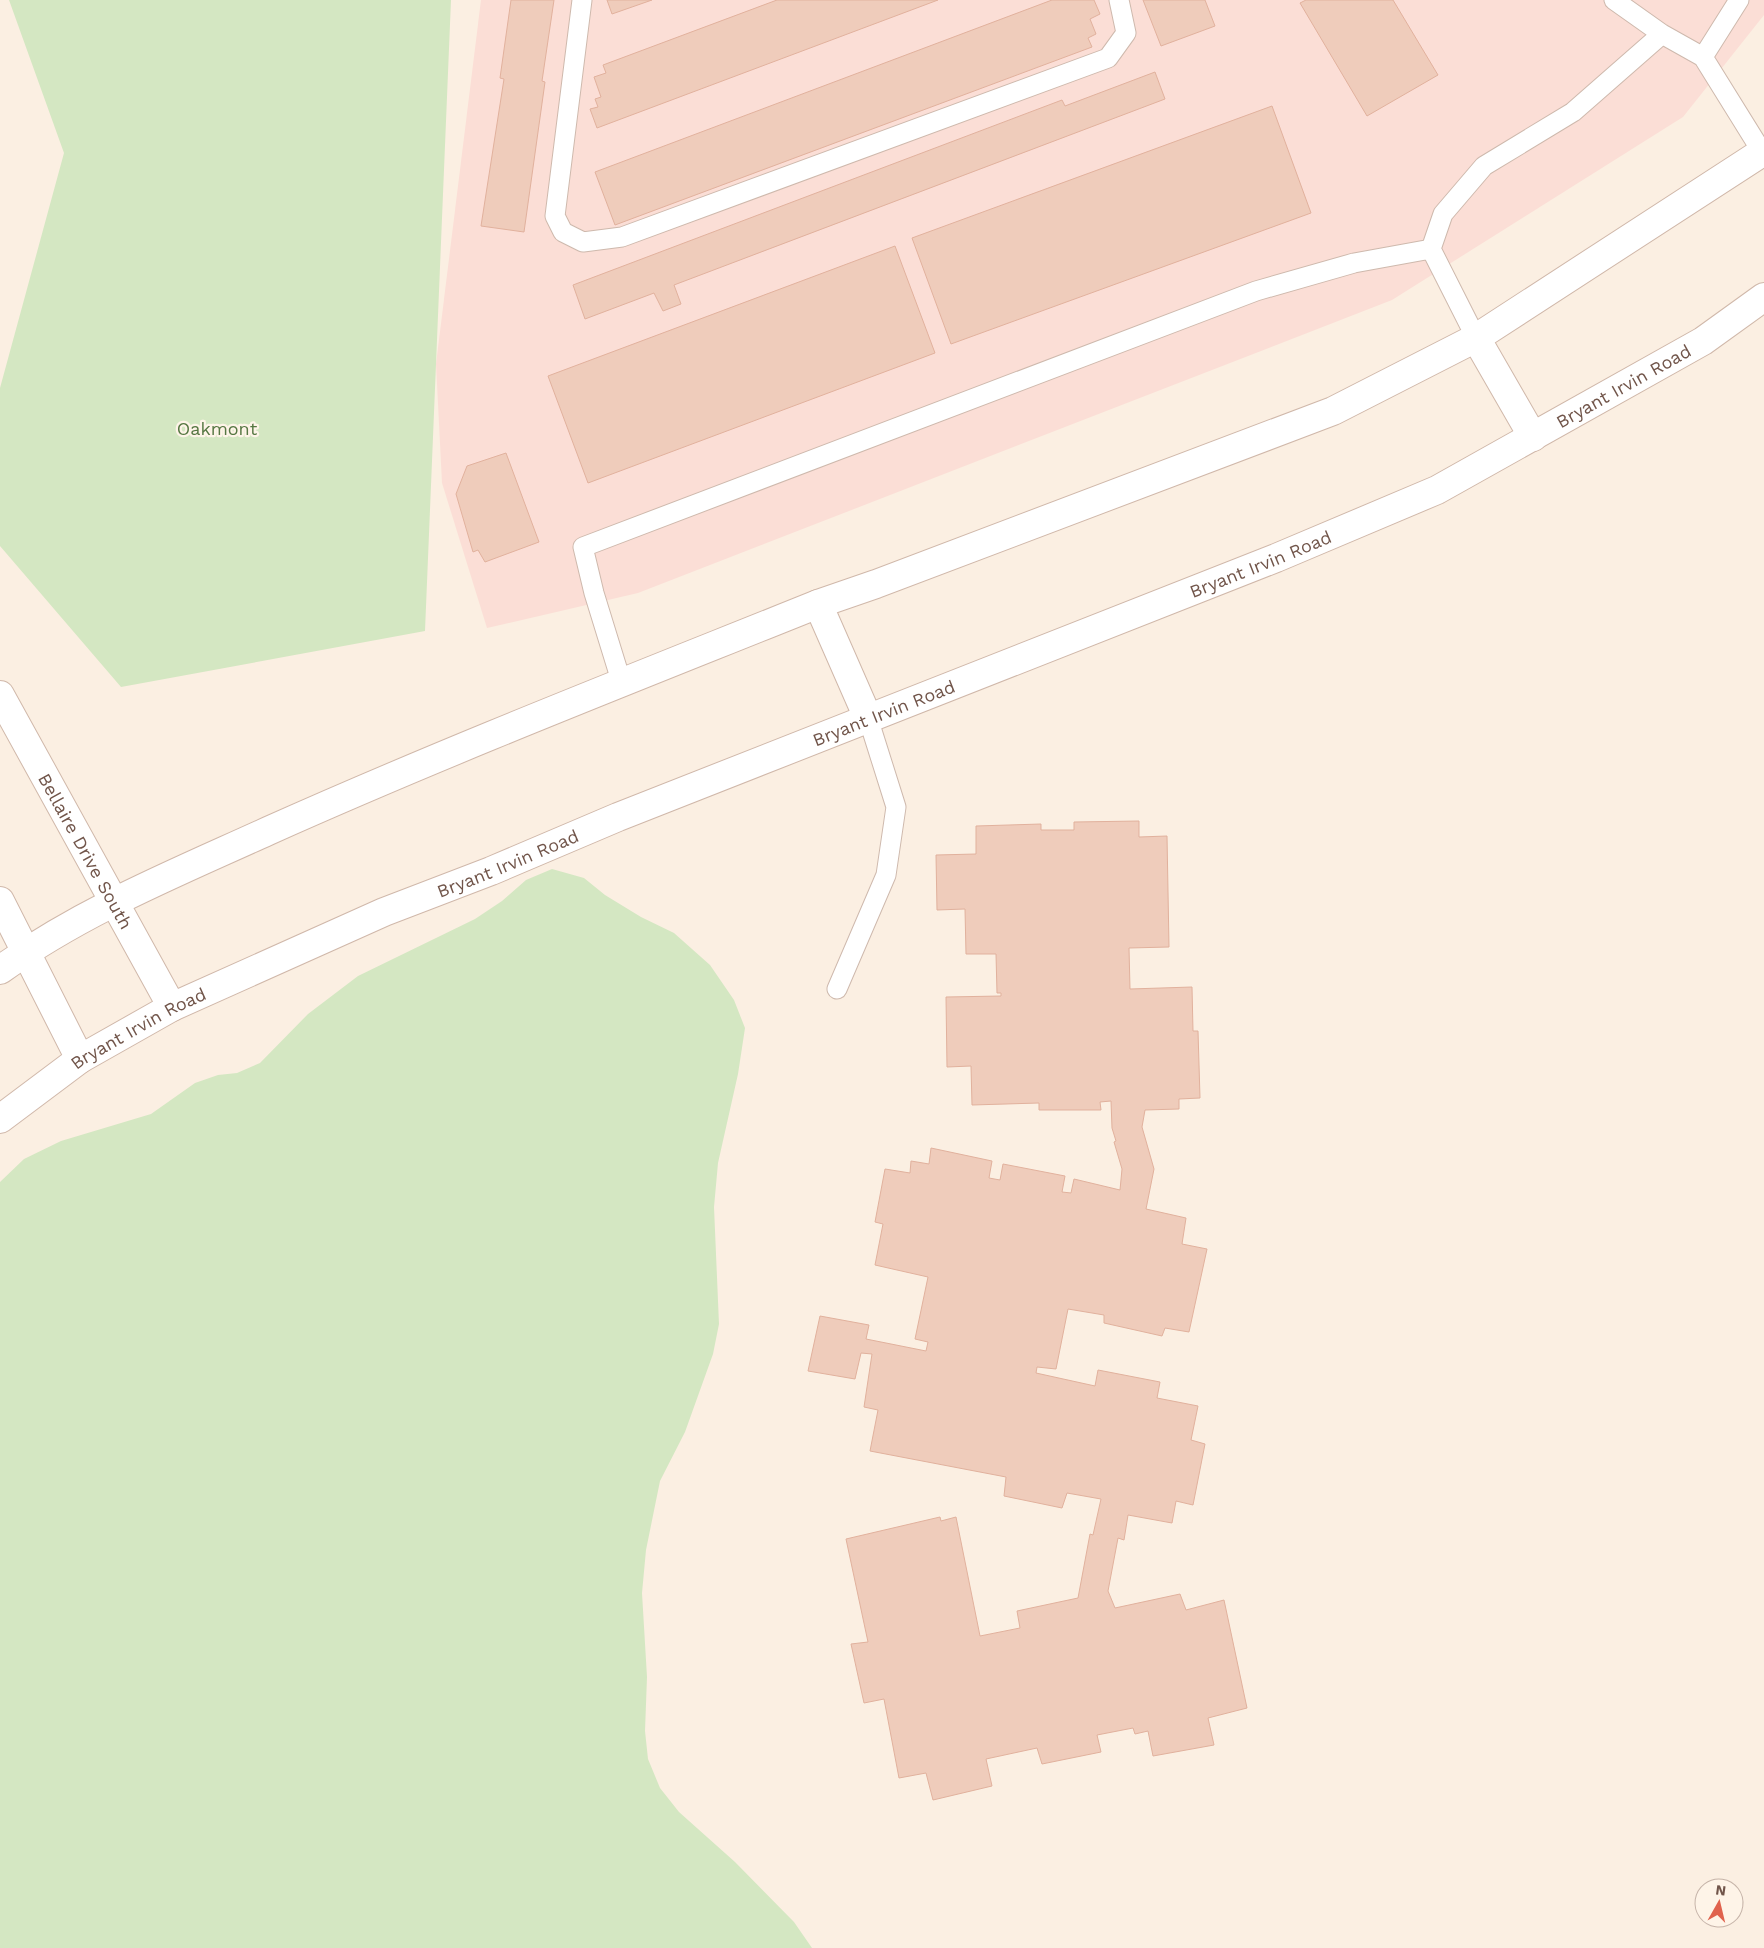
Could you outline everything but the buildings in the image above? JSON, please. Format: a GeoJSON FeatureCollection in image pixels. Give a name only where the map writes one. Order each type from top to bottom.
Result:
{"type":"FeatureCollection","features":[{"type":"Feature","properties":{"kind":"main road"},"geometry":{"type":"LineString","coordinates":[[0,970],[25,952],[115,900],[360,790],[818,604],[895,577],[1333,410],[1476,338],[1763,151]]}},
{"type":"Feature","properties":{"kind":"main road","name":"Bryant Irvin Road"},"geometry":{"type":"LineString","coordinates":[[0,1119],[80,1059],[172,1006],[384,912],[491,871],[618,817],[1267,561],[1437,490],[1703,341],[1764,297]]}},
{"type":"Feature","properties":{"kind":"main road"},"geometry":{"type":"LineString","coordinates":[[1476,338],[1533,437]]}},
{"type":"Feature","properties":{"kind":"main road"},"geometry":{"type":"LineString","coordinates":[[818,604],[868,718]]}},
{"type":"Feature","properties":{"kind":"main road","name":"Bellaire Drive South"},"geometry":{"type":"LineString","coordinates":[[0,695],[172,1006]]}},
{"type":"Feature","properties":{"kind":"main road"},"geometry":{"type":"LineString","coordinates":[[0,901],[80,1059]]}},
{"type":"Feature","properties":{"kind":"lane"},"geometry":{"type":"LineString","coordinates":[[582,0],[555,216],[563,232],[583,242],[622,237],[1108,58],[1126,33],[1119,0]]}},
{"type":"Feature","properties":{"kind":"lane"},"geometry":{"type":"LineString","coordinates":[[1614,0],[1662,34],[1703,57],[1763,151]]}},
{"type":"Feature","properties":{"kind":"lane"},"geometry":{"type":"LineString","coordinates":[[1703,57],[1739,0]]}},
{"type":"Feature","properties":{"kind":"lane"},"geometry":{"type":"LineString","coordinates":[[1476,338],[1431,249],[1443,214],[1484,166],[1573,112],[1662,34]]}},
{"type":"Feature","properties":{"kind":"lane"},"geometry":{"type":"LineString","coordinates":[[622,684],[594,593],[583,547],[1256,291],[1354,263],[1431,249]]}},
{"type":"Feature","properties":{"kind":"lane"},"geometry":{"type":"LineString","coordinates":[[837,989],[886,875],[896,806],[868,718]]}},
{"type":"Feature","properties":{"kind":"shaded area"},"geometry":{"type":"Polygon","coordinates":[[[481,0],[1764,0],[1764,15],[1683,117],[1392,300],[638,593],[487,628],[442,483],[436,364],[481,0]]]}},
{"type":"Feature","properties":{"kind":"green space","name":"Oakmont"},"geometry":{"type":"Polygon","coordinates":[[[9,0],[451,0],[425,631],[121,687],[0,546],[0,388],[64,153],[9,0]]]}},
{"type":"Feature","properties":{"kind":"green space"},"geometry":{"type":"Polygon","coordinates":[[[552,869],[584,878],[605,895],[641,917],[674,933],[710,965],[734,1000],[745,1028],[738,1074],[718,1163],[714,1207],[719,1324],[713,1354],[685,1432],[660,1481],[646,1550],[642,1593],[647,1677],[645,1731],[648,1759],[660,1788],[679,1812],[735,1862],[794,1922],[812,1948],[0,1948],[0,1182],[24,1159],[61,1141],[151,1114],[195,1083],[218,1075],[237,1073],[260,1063],[308,1014],[358,976],[475,919],[502,901],[526,880],[552,869]]]}}]}
